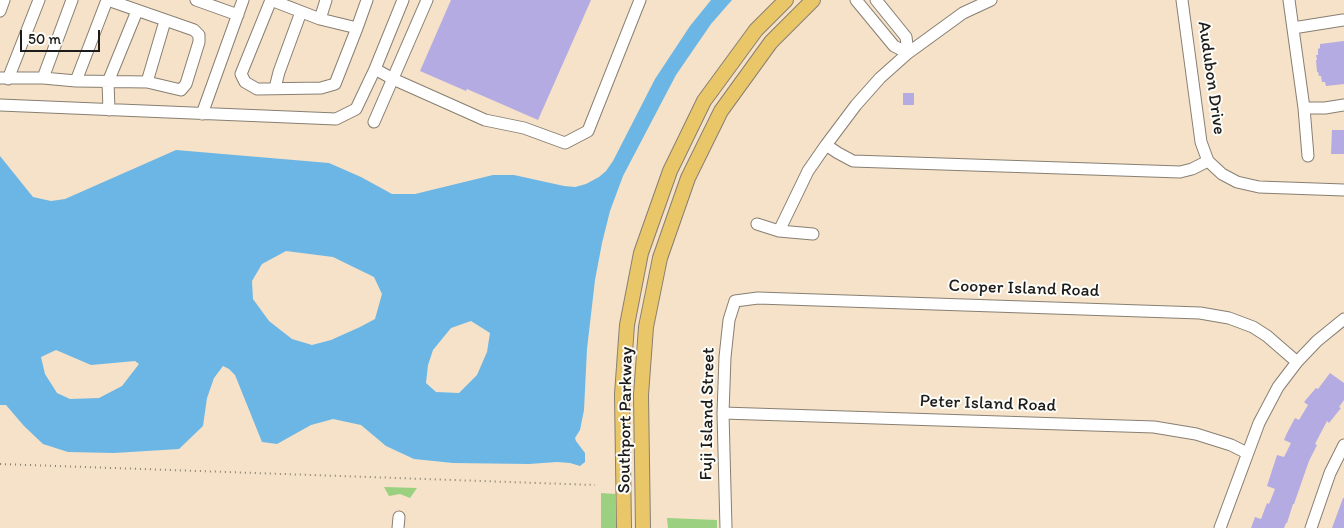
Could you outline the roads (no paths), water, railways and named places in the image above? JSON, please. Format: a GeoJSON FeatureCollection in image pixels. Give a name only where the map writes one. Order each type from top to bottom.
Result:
{"type":"FeatureCollection","features":[{"type":"Feature","properties":{"kind":"main road","name":"Southport Parkway"},"geometry":{"type":"LineString","coordinates":[[624,528],[622,394],[627,325],[641,253],[670,171],[704,101],[756,30],[786,0]]}},
{"type":"Feature","properties":{"kind":"main road","name":"Southport Parkway"},"geometry":{"type":"LineString","coordinates":[[643,528],[641,395],[646,327],[660,258],[688,178],[721,111],[771,42],[813,0]]}},
{"type":"Feature","properties":{"kind":"street"},"geometry":{"type":"LineString","coordinates":[[0,11],[4,0]]}},
{"type":"Feature","properties":{"kind":"street"},"geometry":{"type":"LineString","coordinates":[[39,0],[4,78],[43,78],[76,81],[147,82],[181,90],[186,84],[199,42],[199,36],[194,30],[107,0],[76,81]]}},
{"type":"Feature","properties":{"kind":"street"},"geometry":{"type":"LineString","coordinates":[[43,78],[72,0]]}},
{"type":"Feature","properties":{"kind":"street"},"geometry":{"type":"LineString","coordinates":[[196,0],[238,15]]}},
{"type":"Feature","properties":{"kind":"street"},"geometry":{"type":"LineString","coordinates":[[202,114],[243,0]]}},
{"type":"Feature","properties":{"kind":"street"},"geometry":{"type":"LineString","coordinates":[[357,28],[320,19],[271,0],[241,74],[245,82],[257,89],[322,88],[335,84],[357,28],[367,0]]}},
{"type":"Feature","properties":{"kind":"street"},"geometry":{"type":"LineString","coordinates":[[320,19],[326,0]]}},
{"type":"Feature","properties":{"kind":"street"},"geometry":{"type":"LineString","coordinates":[[0,105],[336,119],[356,109],[404,0]]}},
{"type":"Feature","properties":{"kind":"street"},"geometry":{"type":"LineString","coordinates":[[374,122],[427,0]]}},
{"type":"Feature","properties":{"kind":"street"},"geometry":{"type":"LineString","coordinates":[[375,69],[393,79],[485,120],[524,128],[565,143],[588,131],[640,0]]}},
{"type":"Feature","properties":{"kind":"street"},"geometry":{"type":"LineString","coordinates":[[856,0],[894,46],[908,52]]}},
{"type":"Feature","properties":{"kind":"street"},"geometry":{"type":"LineString","coordinates":[[876,0],[906,37],[908,52]]}},
{"type":"Feature","properties":{"kind":"street"},"geometry":{"type":"LineString","coordinates":[[778,231],[808,171],[826,145],[880,78],[908,52],[963,14],[991,0]]}},
{"type":"Feature","properties":{"kind":"street","name":"Audubon Drive"},"geometry":{"type":"LineString","coordinates":[[1182,0],[1201,142],[1208,161]]}},
{"type":"Feature","properties":{"kind":"street"},"geometry":{"type":"LineString","coordinates":[[1289,0],[1304,108],[1308,156]]}},
{"type":"Feature","properties":{"kind":"street"},"geometry":{"type":"LineString","coordinates":[[109,110],[108,82],[137,10]]}},
{"type":"Feature","properties":{"kind":"street"},"geometry":{"type":"LineString","coordinates":[[275,88],[301,12]]}},
{"type":"Feature","properties":{"kind":"street"},"geometry":{"type":"LineString","coordinates":[[1293,28],[1343,20]]}},
{"type":"Feature","properties":{"kind":"street"},"geometry":{"type":"LineString","coordinates":[[147,82],[165,21]]}},
{"type":"Feature","properties":{"kind":"street"},"geometry":{"type":"LineString","coordinates":[[1304,108],[1325,108],[1344,105]]}},
{"type":"Feature","properties":{"kind":"street"},"geometry":{"type":"LineString","coordinates":[[826,145],[838,154],[853,161],[1180,172],[1192,169],[1208,161],[1222,174],[1244,184],[1259,187],[1344,190]]}},
{"type":"Feature","properties":{"kind":"street"},"geometry":{"type":"LineString","coordinates":[[757,224],[778,231],[813,234]]}},
{"type":"Feature","properties":{"kind":"street","name":"Cooper Island Road"},"geometry":{"type":"LineString","coordinates":[[735,301],[768,298],[1200,313],[1229,318],[1253,327],[1267,336],[1297,362]]}},
{"type":"Feature","properties":{"kind":"street","name":"Fuji Island Street"},"geometry":{"type":"LineString","coordinates":[[726,528],[723,413],[725,357],[729,320],[735,301]]}},
{"type":"Feature","properties":{"kind":"street"},"geometry":{"type":"LineString","coordinates":[[1220,528],[1258,423],[1278,387],[1297,362],[1317,341],[1344,319]]}},
{"type":"Feature","properties":{"kind":"street","name":"Peter Island Road"},"geometry":{"type":"LineString","coordinates":[[723,413],[1154,427],[1196,434],[1247,452]]}},
{"type":"Feature","properties":{"kind":"street"},"geometry":{"type":"LineString","coordinates":[[1311,528],[1344,445]]}},
{"type":"Feature","properties":{"kind":"water"},"geometry":{"type":"Polygon","coordinates":[[[711,0],[732,0],[711,24],[676,75],[623,176],[610,211],[595,280],[587,349],[584,410],[580,430],[575,438],[585,453],[585,462],[580,466],[557,462],[529,464],[453,463],[414,459],[386,446],[361,425],[333,419],[311,425],[277,444],[262,442],[235,375],[223,366],[214,378],[207,398],[203,426],[179,449],[114,453],[68,452],[43,444],[6,405],[0,405],[0,156],[33,197],[51,201],[65,199],[176,150],[329,163],[361,177],[392,194],[415,194],[493,175],[514,175],[575,187],[586,184],[606,171],[655,79],[690,26],[711,0]],[[286,251],[262,264],[252,281],[253,299],[269,321],[292,339],[312,345],[331,340],[375,319],[382,294],[374,277],[333,257],[286,251]],[[471,321],[451,328],[433,350],[428,365],[426,383],[436,392],[459,393],[477,375],[487,352],[490,333],[471,321]],[[56,350],[41,357],[45,374],[57,393],[70,399],[99,398],[122,386],[139,364],[135,361],[91,365],[56,350]]]}}]}
